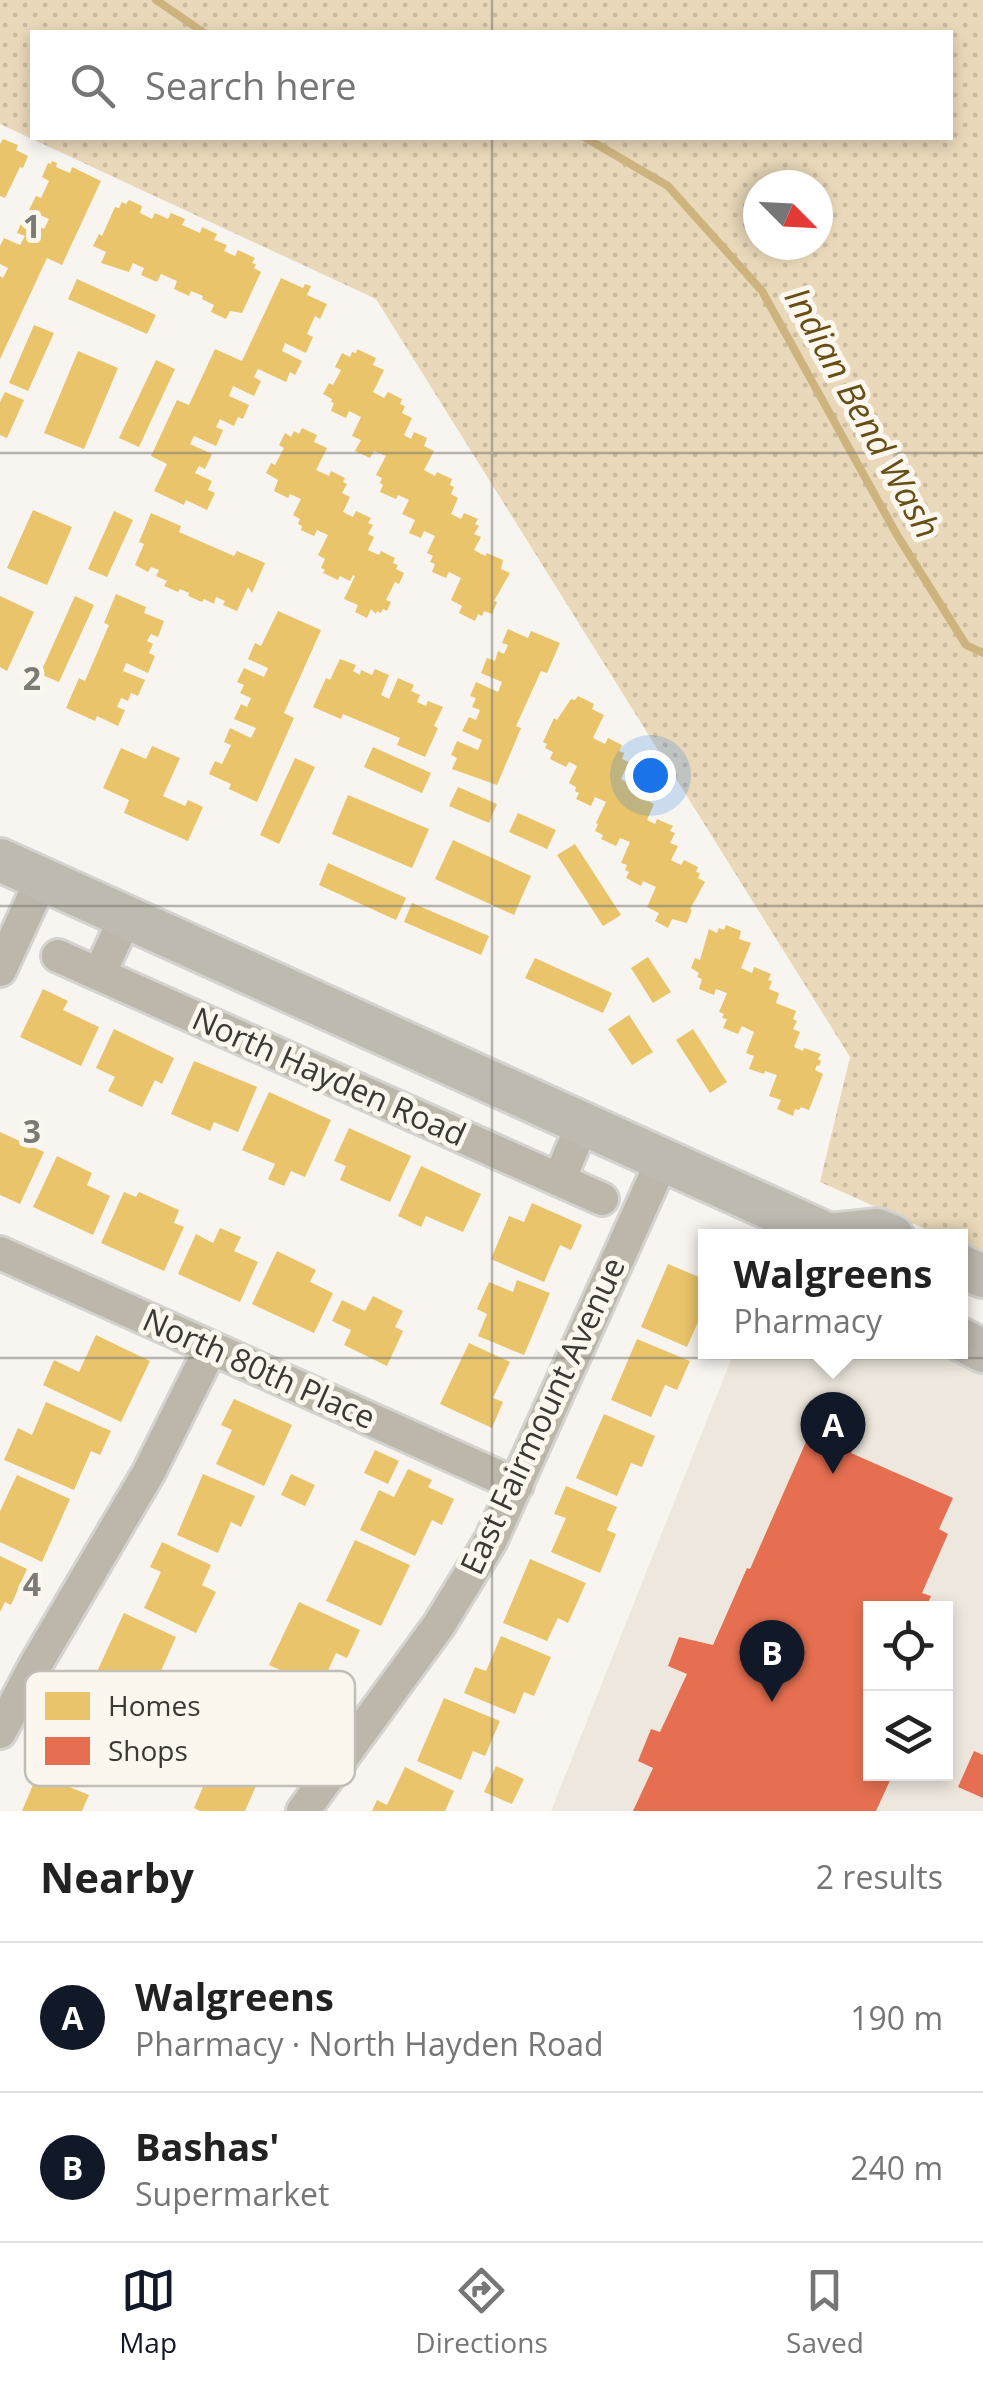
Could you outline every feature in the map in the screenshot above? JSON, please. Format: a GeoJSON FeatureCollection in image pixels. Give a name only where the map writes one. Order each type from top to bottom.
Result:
{"type":"FeatureCollection","features":[{"type":"Feature","properties":{"kind":"main road","name":"North Hayden Road"},"geometry":{"type":"LineString","coordinates":[[0,860],[814,1229]]}},
{"type":"Feature","properties":{"kind":"street"},"geometry":{"type":"LineString","coordinates":[[0,970],[42,879]]}},
{"type":"Feature","properties":{"kind":"street"},"geometry":{"type":"LineString","coordinates":[[99,974],[127,915]]}},
{"type":"Feature","properties":{"kind":"street","name":"North Hayden Road"},"geometry":{"type":"LineString","coordinates":[[58,956],[602,1199]]}},
{"type":"Feature","properties":{"kind":"street"},"geometry":{"type":"LineString","coordinates":[[559,1180],[583,1122]]}},
{"type":"Feature","properties":{"kind":"street","name":"East Fairmount Avenue"},"geometry":{"type":"LineString","coordinates":[[355,1740],[439,1625],[491,1540],[663,1159]]}},
{"type":"Feature","properties":{"kind":"street","name":"North 80th Place"},"geometry":{"type":"LineString","coordinates":[[0,1253],[517,1485]]}},
{"type":"Feature","properties":{"kind":"street"},"geometry":{"type":"LineString","coordinates":[[32,1671],[149,1472],[212,1348]]}},
{"type":"Feature","properties":{"kind":"street"},"geometry":{"type":"LineString","coordinates":[[0,1732],[25,1685]]}},
{"type":"Feature","properties":{"kind":"street","name":"East Fairmount Avenue"},"geometry":{"type":"LineString","coordinates":[[303,1811],[321,1786]]}},
{"type":"Feature","properties":{"kind":"shaded area"},"geometry":{"type":"Polygon","coordinates":[[[0,0],[983,0],[983,1255],[968,1248],[968,1229],[925,1229],[820,1182],[850,1057],[376,299],[34,140],[953,140],[953,30],[30,30],[30,138],[0,124],[0,0]]]}},
{"type":"Feature","properties":{"kind":"shaded area"},"geometry":{"type":"Polygon","coordinates":[[[731,1359],[959,1359],[983,1370],[983,1811],[551,1811],[731,1359]]]}},
{"type":"Feature","properties":{"kind":"building: Homes"},"geometry":{"type":"Polygon","coordinates":[[[3,139],[18,145],[16,150],[28,156],[5,198],[0,196],[3,139]]]}},
{"type":"Feature","properties":{"kind":"building: Homes"},"geometry":{"type":"Polygon","coordinates":[[[52,161],[70,173],[72,167],[101,181],[62,265],[47,258],[0,359],[0,276],[3,278],[8,268],[0,264],[0,246],[4,238],[20,245],[25,236],[17,233],[23,219],[44,229],[49,219],[29,210],[36,196],[41,198],[49,181],[42,177],[52,161]]]}},
{"type":"Feature","properties":{"kind":"building: Homes"},"geometry":{"type":"Polygon","coordinates":[[[129,200],[142,206],[140,213],[152,219],[155,213],[168,219],[171,213],[185,219],[182,225],[200,233],[202,227],[217,234],[214,240],[227,245],[224,251],[235,256],[238,250],[255,258],[254,268],[261,272],[242,313],[230,311],[226,319],[211,312],[214,305],[203,296],[191,291],[189,296],[174,289],[177,281],[161,274],[157,282],[141,275],[144,268],[133,263],[129,272],[101,263],[106,252],[93,246],[115,207],[129,200]]]}},
{"type":"Feature","properties":{"kind":"building: Homes"},"geometry":{"type":"Polygon","coordinates":[[[281,278],[303,288],[305,284],[311,286],[307,295],[327,304],[320,319],[315,316],[307,334],[313,337],[306,353],[285,343],[282,351],[302,361],[295,375],[290,372],[286,382],[258,369],[254,377],[261,381],[254,396],[233,386],[229,396],[249,405],[243,419],[238,417],[234,426],[220,419],[216,427],[223,430],[216,446],[194,436],[190,444],[212,454],[205,469],[199,466],[195,473],[212,481],[208,490],[215,493],[207,510],[186,500],[184,505],[154,491],[167,464],[151,456],[177,400],[189,405],[215,349],[242,361],[281,278]]]}},
{"type":"Feature","properties":{"kind":"building: Homes"},"geometry":{"type":"Polygon","coordinates":[[[77,279],[156,315],[147,334],[68,299],[77,279]]]}},
{"type":"Feature","properties":{"kind":"building: Homes"},"geometry":{"type":"Polygon","coordinates":[[[34,325],[54,333],[28,391],[9,383],[34,325]]]}},
{"type":"Feature","properties":{"kind":"building: Homes"},"geometry":{"type":"Polygon","coordinates":[[[357,349],[376,358],[373,365],[384,370],[373,392],[384,398],[388,392],[402,399],[402,413],[412,418],[404,435],[411,439],[414,432],[427,438],[424,446],[434,451],[424,470],[452,479],[451,494],[458,498],[451,514],[461,519],[464,513],[478,519],[474,534],[481,537],[474,550],[503,560],[501,569],[510,573],[494,601],[497,602],[492,614],[484,611],[475,621],[459,613],[462,606],[451,600],[461,578],[449,572],[446,578],[432,572],[433,556],[427,553],[435,536],[424,531],[421,538],[409,533],[415,520],[402,514],[409,500],[380,492],[382,478],[376,475],[386,456],[374,451],[370,458],[355,451],[361,440],[352,436],[361,417],[349,411],[346,418],[331,411],[334,403],[323,394],[341,370],[335,367],[342,353],[350,357],[357,349]]]}},
{"type":"Feature","properties":{"kind":"building: Homes"},"geometry":{"type":"Polygon","coordinates":[[[78,351],[118,368],[84,449],[44,433],[78,351]]]}},
{"type":"Feature","properties":{"kind":"building: Homes"},"geometry":{"type":"Polygon","coordinates":[[[156,360],[175,369],[139,447],[119,438],[156,360]]]}},
{"type":"Feature","properties":{"kind":"building: Homes"},"geometry":{"type":"Polygon","coordinates":[[[5,392],[24,400],[7,438],[0,435],[0,402],[5,392]]]}},
{"type":"Feature","properties":{"kind":"building: Homes"},"geometry":{"type":"Polygon","coordinates":[[[302,428],[317,435],[314,442],[327,448],[316,470],[329,476],[331,471],[345,478],[343,482],[347,484],[342,493],[350,497],[343,512],[353,517],[356,511],[371,518],[368,523],[373,525],[368,534],[374,537],[368,550],[395,558],[396,569],[404,573],[386,600],[391,602],[387,611],[376,614],[371,609],[367,618],[355,612],[358,605],[344,599],[355,576],[350,581],[340,576],[338,580],[321,568],[325,559],[318,555],[328,535],[317,530],[314,536],[301,530],[300,519],[293,515],[301,499],[274,491],[278,480],[266,473],[284,448],[279,445],[285,433],[291,437],[302,428]]]}},
{"type":"Feature","properties":{"kind":"building: Homes"},"geometry":{"type":"Polygon","coordinates":[[[33,510],[72,527],[47,585],[7,568],[33,510]]]}},
{"type":"Feature","properties":{"kind":"building: Homes"},"geometry":{"type":"Polygon","coordinates":[[[114,511],[133,520],[107,577],[88,569],[114,511]]]}},
{"type":"Feature","properties":{"kind":"building: Homes"},"geometry":{"type":"Polygon","coordinates":[[[151,513],[181,526],[179,532],[234,556],[237,551],[265,563],[252,593],[248,587],[237,611],[216,597],[214,604],[204,599],[202,602],[180,589],[178,592],[164,586],[167,581],[156,576],[159,570],[151,567],[148,572],[135,565],[151,513]]]}},
{"type":"Feature","properties":{"kind":"building: Homes"},"geometry":{"type":"Polygon","coordinates":[[[116,594],[146,607],[144,613],[164,621],[158,637],[151,634],[147,641],[153,644],[149,653],[155,656],[148,673],[126,663],[123,671],[145,680],[138,696],[131,693],[128,701],[121,698],[117,707],[125,710],[118,726],[66,708],[79,678],[85,681],[109,625],[104,623],[116,594]]]}},
{"type":"Feature","properties":{"kind":"building: Homes"},"geometry":{"type":"Polygon","coordinates":[[[0,596],[34,612],[7,671],[0,667],[0,596]]]}},
{"type":"Feature","properties":{"kind":"building: Homes"},"geometry":{"type":"Polygon","coordinates":[[[75,596],[94,605],[59,682],[40,674],[75,596]]]}},
{"type":"Feature","properties":{"kind":"building: Homes"},"geometry":{"type":"Polygon","coordinates":[[[278,611],[321,630],[284,713],[294,718],[257,802],[209,774],[215,761],[222,764],[231,745],[224,742],[230,728],[251,738],[256,728],[234,719],[241,704],[247,707],[251,698],[240,693],[244,685],[237,682],[244,668],[264,677],[268,668],[248,659],[255,643],[261,646],[278,611]]]}},
{"type":"Feature","properties":{"kind":"building: Homes"},"geometry":{"type":"Polygon","coordinates":[[[508,629],[528,638],[531,631],[560,643],[547,673],[541,671],[516,726],[521,728],[497,785],[452,769],[457,758],[451,755],[457,741],[478,750],[482,740],[462,731],[469,717],[476,720],[480,710],[472,707],[476,698],[470,696],[476,682],[498,692],[502,682],[481,673],[487,658],[495,661],[498,651],[504,654],[508,645],[502,643],[508,629]]]}},
{"type":"Feature","properties":{"kind":"building: Homes"},"geometry":{"type":"Polygon","coordinates":[[[340,659],[356,665],[353,671],[360,675],[361,670],[372,675],[375,669],[389,675],[381,695],[389,699],[398,678],[414,685],[411,691],[420,695],[417,702],[426,706],[428,701],[443,707],[425,757],[397,745],[400,738],[343,714],[341,719],[313,707],[340,659]]]}},
{"type":"Feature","properties":{"kind":"building: Homes"},"geometry":{"type":"Polygon","coordinates":[[[578,696],[604,715],[593,738],[605,744],[608,738],[622,745],[622,759],[629,762],[621,779],[631,784],[633,779],[648,786],[646,800],[654,804],[647,820],[655,824],[657,819],[673,826],[670,831],[675,833],[670,843],[678,846],[671,860],[681,865],[684,860],[698,867],[698,878],[705,882],[687,923],[672,919],[668,928],[655,921],[659,913],[647,907],[656,887],[643,881],[641,886],[626,878],[627,865],[621,863],[630,842],[620,838],[616,846],[601,839],[603,835],[595,831],[606,802],[595,797],[591,806],[576,799],[579,793],[569,783],[577,766],[569,762],[566,767],[550,759],[553,752],[543,742],[554,718],[557,720],[571,699],[578,696]]]}},
{"type":"Feature","properties":{"kind":"building: Homes"},"geometry":{"type":"Polygon","coordinates":[[[152,746],[180,758],[163,796],[185,806],[188,800],[203,807],[188,841],[124,813],[129,800],[103,788],[121,748],[146,759],[152,746]]]}},
{"type":"Feature","properties":{"kind":"building: Homes"},"geometry":{"type":"Polygon","coordinates":[[[373,747],[431,773],[422,793],[364,767],[373,747]]]}},
{"type":"Feature","properties":{"kind":"building: Homes"},"geometry":{"type":"Polygon","coordinates":[[[295,758],[315,767],[279,844],[260,835],[295,758]]]}},
{"type":"Feature","properties":{"kind":"building: Homes"},"geometry":{"type":"Polygon","coordinates":[[[458,787],[497,804],[489,823],[449,806],[458,787]]]}},
{"type":"Feature","properties":{"kind":"building: Homes"},"geometry":{"type":"Polygon","coordinates":[[[348,795],[429,829],[412,868],[332,834],[348,795]]]}},
{"type":"Feature","properties":{"kind":"building: Homes"},"geometry":{"type":"Polygon","coordinates":[[[518,813],[556,830],[547,849],[509,832],[518,813]]]}},
{"type":"Feature","properties":{"kind":"building: Homes"},"geometry":{"type":"Polygon","coordinates":[[[453,840],[531,876],[514,915],[435,879],[453,840]]]}},
{"type":"Feature","properties":{"kind":"building: Homes"},"geometry":{"type":"Polygon","coordinates":[[[575,844],[621,915],[603,926],[557,855],[575,844]]]}},
{"type":"Feature","properties":{"kind":"building: Homes"},"geometry":{"type":"Polygon","coordinates":[[[328,863],[406,898],[396,920],[319,885],[328,863]]]}},
{"type":"Feature","properties":{"kind":"building: Homes"},"geometry":{"type":"Polygon","coordinates":[[[412,903],[489,936],[481,955],[404,922],[412,903]]]}},
{"type":"Feature","properties":{"kind":"building: Homes"},"geometry":{"type":"Polygon","coordinates":[[[726,925],[741,931],[739,939],[751,943],[741,968],[752,973],[754,967],[771,974],[769,989],[779,993],[776,1003],[796,1011],[793,1029],[800,1032],[794,1047],[821,1054],[815,1070],[823,1074],[809,1110],[795,1109],[793,1116],[777,1109],[781,1100],[769,1096],[777,1075],[749,1069],[754,1056],[746,1053],[754,1032],[742,1026],[738,1034],[723,1028],[727,1019],[719,1012],[727,993],[716,989],[714,995],[699,989],[702,979],[691,968],[695,958],[700,960],[709,929],[717,933],[726,925]]]}},
{"type":"Feature","properties":{"kind":"building: Homes"},"geometry":{"type":"Polygon","coordinates":[[[648,957],[671,992],[653,1003],[631,968],[648,957]]]}},
{"type":"Feature","properties":{"kind":"building: Homes"},"geometry":{"type":"Polygon","coordinates":[[[535,958],[612,993],[603,1013],[525,978],[535,958]]]}},
{"type":"Feature","properties":{"kind":"building: Homes"},"geometry":{"type":"Polygon","coordinates":[[[43,989],[68,1001],[63,1010],[99,1027],[81,1066],[20,1037],[43,989]]]}},
{"type":"Feature","properties":{"kind":"building: Homes"},"geometry":{"type":"Polygon","coordinates":[[[629,1015],[653,1052],[632,1065],[608,1029],[629,1015]]]}},
{"type":"Feature","properties":{"kind":"building: Homes"},"geometry":{"type":"Polygon","coordinates":[[[114,1029],[174,1058],[162,1084],[155,1080],[142,1107],[108,1091],[115,1077],[96,1068],[114,1029]]]}},
{"type":"Feature","properties":{"kind":"building: Homes"},"geometry":{"type":"Polygon","coordinates":[[[693,1029],[727,1082],[710,1093],[676,1040],[693,1029]]]}},
{"type":"Feature","properties":{"kind":"building: Homes"},"geometry":{"type":"Polygon","coordinates":[[[194,1061],[257,1087],[238,1132],[214,1122],[210,1131],[171,1114],[194,1061]]]}},
{"type":"Feature","properties":{"kind":"building: Homes"},"geometry":{"type":"Polygon","coordinates":[[[269,1092],[331,1120],[305,1177],[291,1171],[284,1186],[268,1179],[275,1164],[242,1150],[269,1092]]]}},
{"type":"Feature","properties":{"kind":"building: Homes"},"geometry":{"type":"Polygon","coordinates":[[[349,1128],[411,1156],[390,1202],[340,1180],[346,1166],[334,1161],[349,1128]]]}},
{"type":"Feature","properties":{"kind":"building: Homes"},"geometry":{"type":"Polygon","coordinates":[[[0,1132],[44,1152],[20,1204],[0,1195],[0,1132]]]}},
{"type":"Feature","properties":{"kind":"building: Homes"},"geometry":{"type":"Polygon","coordinates":[[[57,1156],[92,1173],[87,1185],[110,1196],[93,1235],[33,1207],[57,1156]]]}},
{"type":"Feature","properties":{"kind":"building: Homes"},"geometry":{"type":"Polygon","coordinates":[[[421,1166],[481,1194],[463,1232],[426,1216],[421,1227],[398,1216],[421,1166]]]}},
{"type":"Feature","properties":{"kind":"building: Homes"},"geometry":{"type":"Polygon","coordinates":[[[124,1192],[136,1197],[139,1192],[179,1210],[174,1223],[184,1227],[164,1271],[101,1243],[124,1192]]]}},
{"type":"Feature","properties":{"kind":"building: Homes"},"geometry":{"type":"Polygon","coordinates":[[[532,1203],[582,1225],[571,1250],[560,1245],[544,1282],[491,1259],[509,1216],[524,1222],[532,1203]]]}},
{"type":"Feature","properties":{"kind":"building: Homes"},"geometry":{"type":"Polygon","coordinates":[[[220,1228],[241,1237],[234,1251],[258,1262],[240,1302],[178,1274],[196,1234],[213,1243],[220,1228]]]}},
{"type":"Feature","properties":{"kind":"building: Homes"},"geometry":{"type":"Polygon","coordinates":[[[277,1251],[316,1270],[310,1282],[333,1293],[314,1333],[252,1304],[277,1251]]]}},
{"type":"Feature","properties":{"kind":"building: Homes"},"geometry":{"type":"Polygon","coordinates":[[[668,1264],[698,1277],[698,1322],[687,1347],[641,1327],[668,1264]]]}},
{"type":"Feature","properties":{"kind":"building: Homes"},"geometry":{"type":"Polygon","coordinates":[[[517,1280],[550,1293],[524,1355],[478,1336],[487,1314],[477,1309],[489,1282],[513,1292],[517,1280]]]}},
{"type":"Feature","properties":{"kind":"building: Homes"},"geometry":{"type":"Polygon","coordinates":[[[373,1296],[403,1311],[395,1327],[403,1331],[387,1366],[344,1345],[351,1330],[332,1321],[342,1300],[365,1311],[373,1296]]]}},
{"type":"Feature","properties":{"kind":"building: Homes"},"geometry":{"type":"Polygon","coordinates":[[[96,1335],[150,1361],[121,1422],[43,1385],[54,1360],[79,1372],[96,1335]]]}},
{"type":"Feature","properties":{"kind":"building: Homes"},"geometry":{"type":"Polygon","coordinates":[[[637,1339],[690,1361],[677,1390],[665,1385],[651,1417],[611,1400],[637,1339]]]}},
{"type":"Feature","properties":{"kind":"building: Homes"},"geometry":{"type":"Polygon","coordinates":[[[469,1343],[510,1362],[493,1398],[503,1402],[492,1428],[440,1404],[469,1343]]]}},
{"type":"Feature","properties":{"kind":"building: Homes"},"geometry":{"type":"Polygon","coordinates":[[[234,1399],[292,1425],[264,1486],[216,1464],[232,1430],[221,1425],[234,1399]]]}},
{"type":"Feature","properties":{"kind":"building: Homes"},"geometry":{"type":"Polygon","coordinates":[[[46,1402],[111,1431],[100,1455],[91,1451],[74,1490],[4,1460],[18,1428],[32,1435],[46,1402]]]}},
{"type":"Feature","properties":{"kind":"building: Homes"},"geometry":{"type":"Polygon","coordinates":[[[604,1414],[655,1436],[642,1467],[631,1463],[617,1496],[576,1478],[604,1414]]]}},
{"type":"Feature","properties":{"kind":"building: Homes"},"geometry":{"type":"Polygon","coordinates":[[[375,1450],[399,1461],[388,1484],[364,1473],[375,1450]]]}},
{"type":"Feature","properties":{"kind":"building: Homes"},"geometry":{"type":"Polygon","coordinates":[[[408,1469],[432,1480],[428,1487],[454,1499],[442,1525],[432,1520],[415,1556],[360,1530],[379,1490],[394,1497],[408,1469]]]}},
{"type":"Feature","properties":{"kind":"building: Homes"},"geometry":{"type":"Polygon","coordinates":[[[203,1474],[255,1496],[241,1527],[231,1522],[218,1553],[177,1535],[203,1474]]]}},
{"type":"Feature","properties":{"kind":"building: Homes"},"geometry":{"type":"Polygon","coordinates":[[[291,1474],[315,1485],[305,1506],[281,1495],[291,1474]]]}},
{"type":"Feature","properties":{"kind":"building: Homes"},"geometry":{"type":"Polygon","coordinates":[[[17,1475],[70,1499],[42,1562],[0,1542],[0,1511],[17,1475]]]}},
{"type":"Feature","properties":{"kind":"building: Homes"},"geometry":{"type":"Polygon","coordinates":[[[566,1486],[617,1507],[607,1530],[616,1534],[600,1573],[551,1552],[566,1518],[554,1514],[566,1486]]]}},
{"type":"Feature","properties":{"kind":"building: Homes"},"geometry":{"type":"Polygon","coordinates":[[[355,1540],[410,1565],[381,1626],[326,1601],[355,1540]]]}},
{"type":"Feature","properties":{"kind":"building: Homes"},"geometry":{"type":"Polygon","coordinates":[[[162,1542],[211,1565],[202,1585],[216,1592],[196,1633],[144,1608],[161,1572],[150,1567],[162,1542]]]}},
{"type":"Feature","properties":{"kind":"building: Homes"},"geometry":{"type":"Polygon","coordinates":[[[0,1556],[27,1569],[11,1605],[5,1602],[0,1612],[0,1556]]]}},
{"type":"Feature","properties":{"kind":"building: Homes"},"geometry":{"type":"Polygon","coordinates":[[[530,1559],[586,1583],[568,1623],[558,1618],[547,1641],[503,1623],[530,1559]]]}},
{"type":"Feature","properties":{"kind":"building: Homes"},"geometry":{"type":"Polygon","coordinates":[[[299,1602],[360,1630],[347,1658],[336,1653],[328,1671],[282,1671],[269,1665],[299,1602]]]}},
{"type":"Feature","properties":{"kind":"building: Homes"},"geometry":{"type":"Polygon","coordinates":[[[124,1613],[176,1637],[161,1671],[97,1671],[124,1613]]]}},
{"type":"Feature","properties":{"kind":"building: Homes"},"geometry":{"type":"Polygon","coordinates":[[[501,1636],[551,1657],[534,1696],[524,1692],[515,1714],[464,1693],[475,1667],[486,1671],[501,1636]]]}},
{"type":"Feature","properties":{"kind":"building: Homes"},"geometry":{"type":"Polygon","coordinates":[[[444,1698],[500,1721],[485,1756],[473,1751],[461,1780],[417,1761],[444,1698]]]}},
{"type":"Feature","properties":{"kind":"building: Homes"},"geometry":{"type":"Polygon","coordinates":[[[496,1766],[524,1779],[512,1804],[484,1792],[496,1766]]]}},
{"type":"Feature","properties":{"kind":"building: Homes"},"geometry":{"type":"Polygon","coordinates":[[[405,1767],[454,1791],[445,1811],[372,1811],[377,1800],[387,1805],[405,1767]]]}},
{"type":"Feature","properties":{"kind":"building: Homes"},"geometry":{"type":"Polygon","coordinates":[[[32,1786],[67,1786],[89,1795],[82,1811],[22,1811],[32,1786]]]}},
{"type":"Feature","properties":{"kind":"building: Homes"},"geometry":{"type":"Polygon","coordinates":[[[203,1786],[256,1786],[245,1811],[194,1808],[203,1786]]]}},
{"type":"Feature","properties":{"kind":"building: Shops"},"geometry":{"type":"Polygon","coordinates":[[[828,1426],[833,1426],[855,1436],[851,1453],[953,1498],[939,1529],[948,1534],[922,1593],[931,1596],[929,1601],[863,1601],[863,1781],[890,1781],[876,1811],[633,1811],[653,1768],[638,1761],[651,1729],[660,1732],[687,1674],[668,1666],[679,1637],[713,1645],[809,1435],[821,1440],[828,1426]]]}},
{"type":"Feature","properties":{"kind":"building: Shops"},"geometry":{"type":"Polygon","coordinates":[[[974,1751],[983,1755],[983,1798],[958,1787],[974,1751]]]}},
{"type":"Feature","properties":{"kind":"waterway","name":"Indian Bend Wash"},"geometry":{"type":"LineString","coordinates":[[156,0],[200,30]]}},
{"type":"Feature","properties":{"kind":"waterway","name":"Indian Bend Wash"},"geometry":{"type":"LineString","coordinates":[[589,140],[668,186],[762,291],[897,535],[966,645],[983,653]]}},
{"type":"Feature","properties":{"kind":"place","name":"Walgreens"},"geometry":{"type":"Point","coordinates":[833,1474]}},
{"type":"Feature","properties":{"kind":"place","name":"Bashas'"},"geometry":{"type":"Point","coordinates":[772,1702]}}]}
